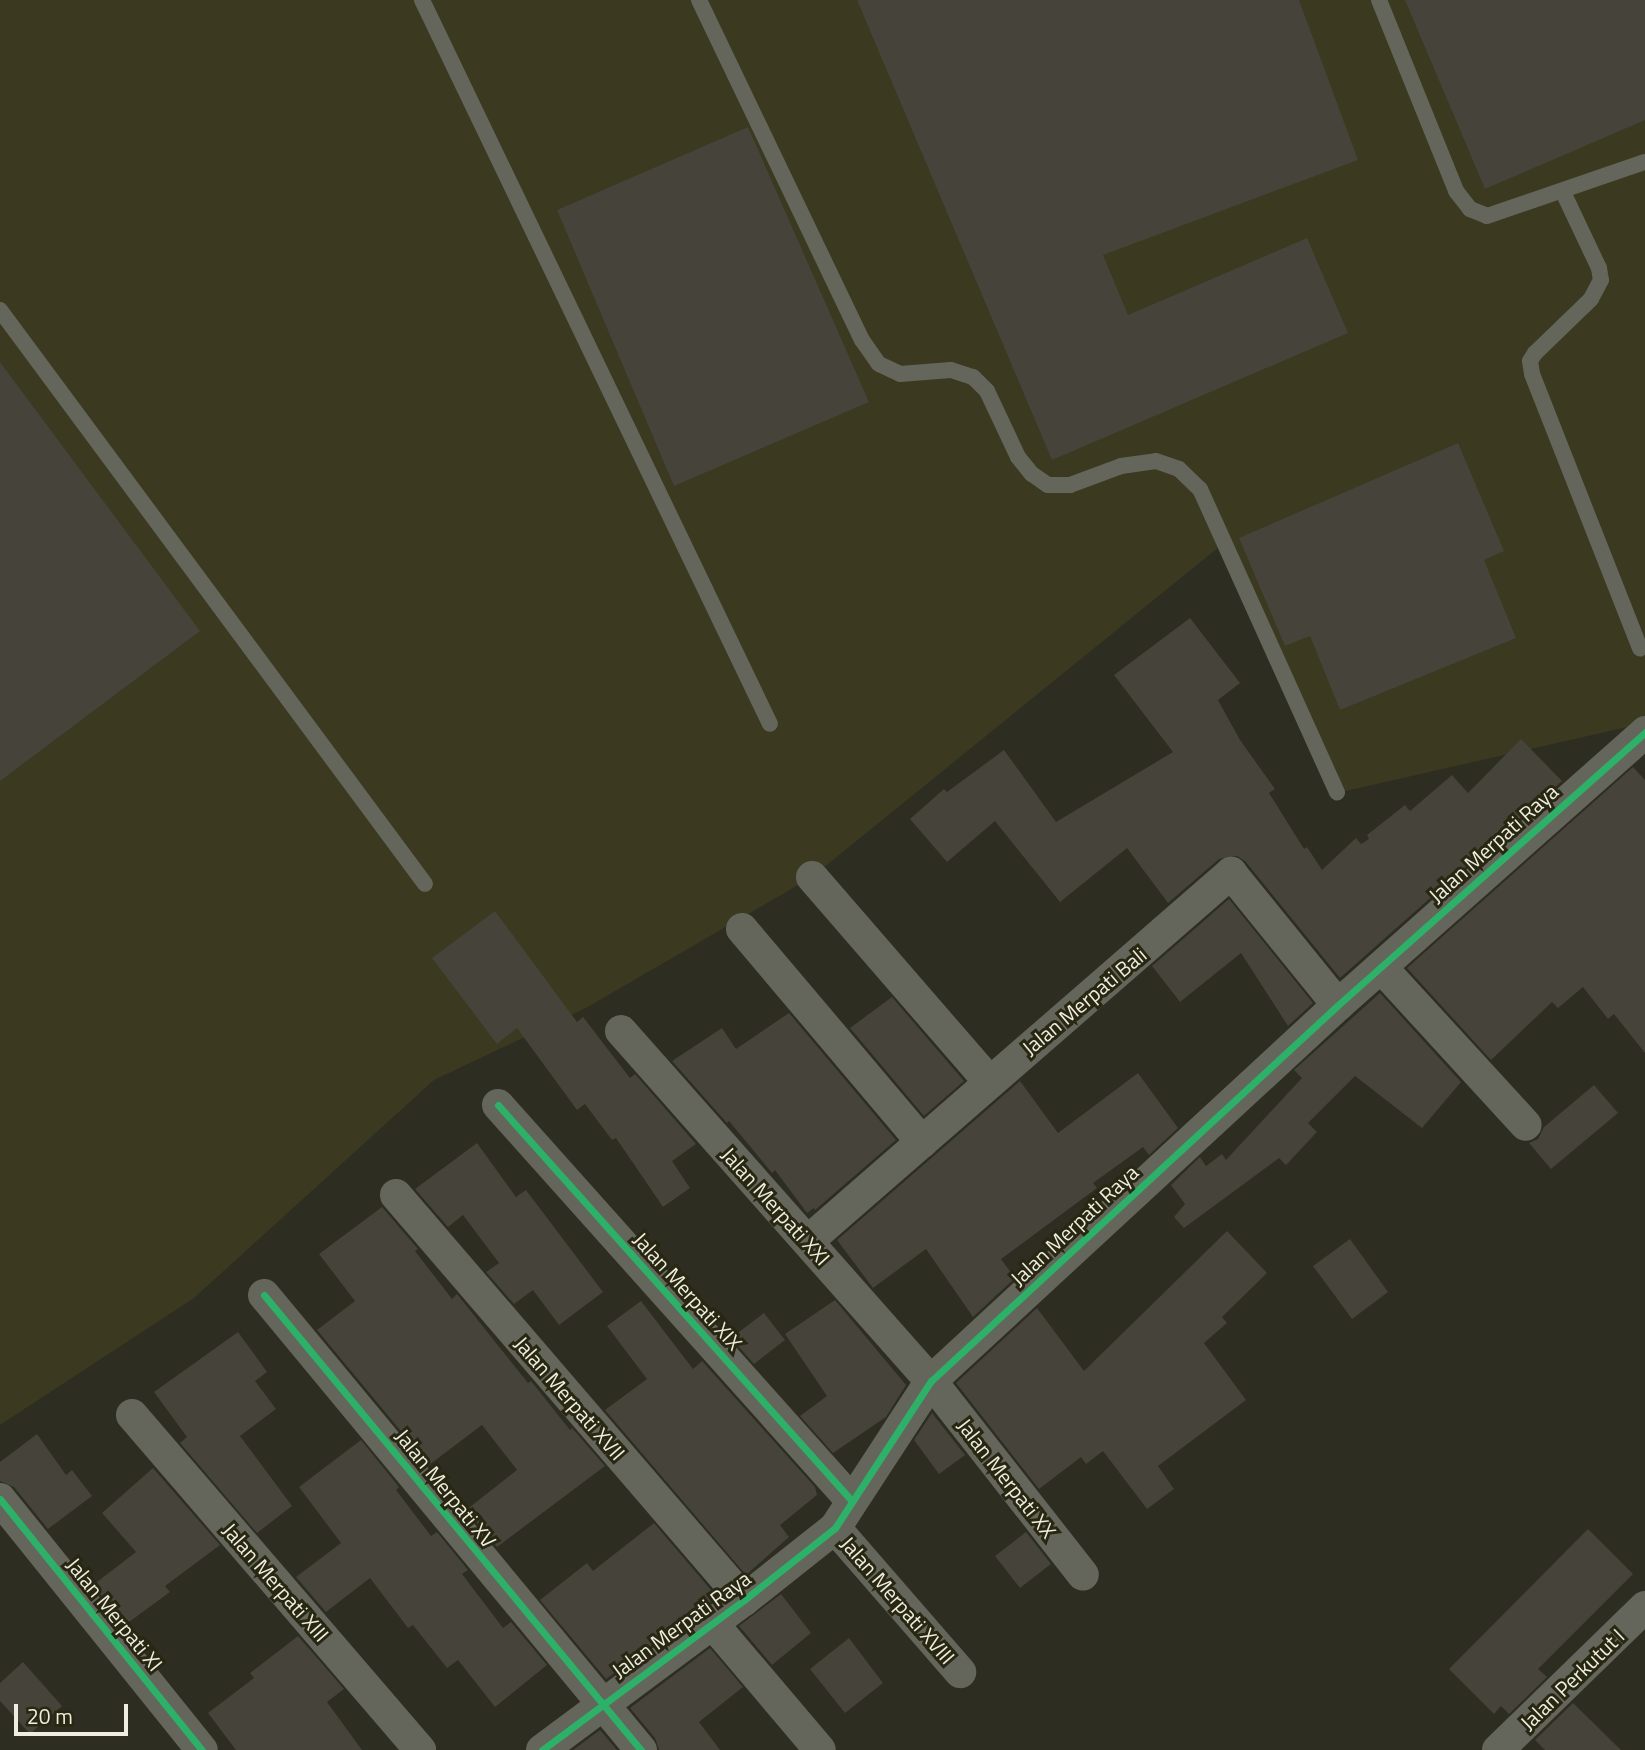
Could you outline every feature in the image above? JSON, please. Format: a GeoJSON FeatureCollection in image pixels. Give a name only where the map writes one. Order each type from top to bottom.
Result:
{"type":"FeatureCollection","features":[{"type":"Feature","properties":{"kind":"street","name":"Jalan Merpati Raya"},"geometry":{"type":"LineString","coordinates":[[542,1750],[601,1703],[744,1601],[835,1528],[931,1381],[1338,1005],[1637,741]]}},
{"type":"Feature","properties":{"kind":"street","name":"Jalan Merpati Bali"},"geometry":{"type":"LineString","coordinates":[[808,1241],[1231,873],[1338,1005]]}},
{"type":"Feature","properties":{"kind":"street"},"geometry":{"type":"LineString","coordinates":[[812,877],[989,1081]]}},
{"type":"Feature","properties":{"kind":"street"},"geometry":{"type":"LineString","coordinates":[[742,929],[922,1142]]}},
{"type":"Feature","properties":{"kind":"street"},"geometry":{"type":"LineString","coordinates":[[1381,967],[1526,1125]]}},
{"type":"Feature","properties":{"kind":"street","name":"Jalan Merpati XXI"},"geometry":{"type":"LineString","coordinates":[[621,1031],[931,1381]]}},
{"type":"Feature","properties":{"kind":"street","name":"Jalan Merpati XIX"},"geometry":{"type":"LineString","coordinates":[[498,1105],[852,1500]]}},
{"type":"Feature","properties":{"kind":"street","name":"Jalan Merpati XVII"},"geometry":{"type":"LineString","coordinates":[[396,1195],[744,1601]]}},
{"type":"Feature","properties":{"kind":"street","name":"Jalan Merpati XV"},"geometry":{"type":"LineString","coordinates":[[264,1295],[641,1750]]}},
{"type":"Feature","properties":{"kind":"street","name":"Jalan Merpati XX"},"geometry":{"type":"LineString","coordinates":[[931,1381],[1083,1575]]}},
{"type":"Feature","properties":{"kind":"street","name":"Jalan Merpati XIII"},"geometry":{"type":"LineString","coordinates":[[132,1415],[421,1750]]}},
{"type":"Feature","properties":{"kind":"street","name":"Jalan Merpati XI"},"geometry":{"type":"LineString","coordinates":[[0,1499],[202,1750]]}},
{"type":"Feature","properties":{"kind":"street","name":"Jalan Merpati XVIII"},"geometry":{"type":"LineString","coordinates":[[835,1528],[960,1672]]}},
{"type":"Feature","properties":{"kind":"street","name":"Jalan Perkutut I"},"geometry":{"type":"LineString","coordinates":[[1507,1747],[1645,1607]]}},
{"type":"Feature","properties":{"kind":"street"},"geometry":{"type":"LineString","coordinates":[[713,1624],[820,1750]]}},
{"type":"Feature","properties":{"kind":"lane"},"geometry":{"type":"LineString","coordinates":[[422,0],[769,724]]}},
{"type":"Feature","properties":{"kind":"lane"},"geometry":{"type":"LineString","coordinates":[[699,0],[862,340],[879,364],[900,374],[951,370],[973,377],[987,391],[1018,457],[1032,474],[1048,485],[1070,485],[1121,466],[1156,461],[1179,470],[1200,489],[1337,793]]}},
{"type":"Feature","properties":{"kind":"lane"},"geometry":{"type":"LineString","coordinates":[[1379,0],[1456,191],[1470,208],[1487,216],[1645,163]]}},
{"type":"Feature","properties":{"kind":"lane"},"geometry":{"type":"LineString","coordinates":[[1563,192],[1599,268],[1601,280],[1591,299],[1535,353],[1530,361],[1532,374],[1640,648]]}},
{"type":"Feature","properties":{"kind":"lane"},"geometry":{"type":"LineString","coordinates":[[0,310],[425,884]]}},
{"type":"Feature","properties":{"kind":"shaded area"},"geometry":{"type":"Polygon","coordinates":[[[0,0],[1645,0],[1645,723],[1337,793],[1224,543],[812,877],[586,1008],[434,1080],[194,1298],[0,1425],[0,0]]]}},
{"type":"Feature","properties":{"kind":"building"},"geometry":{"type":"Polygon","coordinates":[[[857,0],[1299,0],[1358,160],[1103,255],[1128,315],[1307,238],[1348,333],[1052,460],[857,0]]]}},
{"type":"Feature","properties":{"kind":"building"},"geometry":{"type":"Polygon","coordinates":[[[1405,0],[1645,0],[1645,120],[1485,189],[1405,0]]]}},
{"type":"Feature","properties":{"kind":"building"},"geometry":{"type":"Polygon","coordinates":[[[748,127],[869,402],[674,486],[557,210],[748,127]]]}},
{"type":"Feature","properties":{"kind":"building"},"geometry":{"type":"Polygon","coordinates":[[[0,362],[200,631],[0,781],[0,362]]]}},
{"type":"Feature","properties":{"kind":"building"},"geometry":{"type":"Polygon","coordinates":[[[1458,443],[1504,551],[1484,560],[1516,638],[1340,710],[1310,636],[1285,646],[1239,538],[1458,443]]]}},
{"type":"Feature","properties":{"kind":"building"},"geometry":{"type":"Polygon","coordinates":[[[1190,618],[1240,683],[1218,700],[1240,740],[1275,789],[1269,793],[1304,849],[1307,847],[1322,870],[1356,838],[1361,844],[1369,839],[1367,835],[1405,805],[1410,811],[1452,775],[1468,793],[1521,739],[1562,781],[1340,978],[1245,861],[1237,856],[1219,859],[1168,903],[1127,848],[1060,902],[995,821],[947,862],[910,819],[944,789],[947,792],[1004,750],[1056,822],[1173,752],[1114,675],[1190,618]]]}},
{"type":"Feature","properties":{"kind":"building"},"geometry":{"type":"Polygon","coordinates":[[[1633,767],[1645,780],[1645,1053],[1614,1014],[1608,1019],[1583,987],[1558,1008],[1552,1002],[1491,1060],[1407,968],[1633,767]]]}},
{"type":"Feature","properties":{"kind":"building"},"geometry":{"type":"Polygon","coordinates":[[[1229,899],[1313,1003],[1288,1026],[1241,953],[1180,1002],[1152,966],[1229,899]]]}},
{"type":"Feature","properties":{"kind":"building"},"geometry":{"type":"Polygon","coordinates":[[[495,911],[577,1022],[583,1017],[630,1078],[635,1074],[696,1144],[672,1161],[690,1188],[663,1207],[616,1138],[612,1140],[585,1104],[577,1110],[517,1028],[497,1044],[432,958],[495,911]]]}},
{"type":"Feature","properties":{"kind":"building"},"geometry":{"type":"Polygon","coordinates":[[[1380,993],[1461,1082],[1422,1128],[1355,1076],[1308,1123],[1317,1132],[1286,1165],[1279,1158],[1184,1228],[1174,1217],[1185,1204],[1171,1185],[1200,1157],[1206,1166],[1222,1154],[1226,1160],[1302,1078],[1294,1070],[1380,993]]]}},
{"type":"Feature","properties":{"kind":"building"},"geometry":{"type":"Polygon","coordinates":[[[892,997],[964,1081],[924,1116],[850,1028],[892,997]]]}},
{"type":"Feature","properties":{"kind":"building"},"geometry":{"type":"Polygon","coordinates":[[[789,1013],[896,1140],[815,1210],[814,1208],[807,1213],[775,1170],[772,1173],[729,1121],[727,1123],[672,1061],[722,1028],[736,1049],[789,1013]]]}},
{"type":"Feature","properties":{"kind":"building"},"geometry":{"type":"Polygon","coordinates":[[[1138,1073],[1178,1128],[1149,1155],[1143,1147],[1093,1183],[1097,1188],[1001,1259],[1015,1278],[973,1317],[926,1249],[873,1288],[837,1240],[1020,1081],[1058,1133],[1138,1073]]]}},
{"type":"Feature","properties":{"kind":"building"},"geometry":{"type":"Polygon","coordinates":[[[1594,1085],[1618,1113],[1551,1169],[1529,1143],[1538,1139],[1544,1127],[1594,1085]]]}},
{"type":"Feature","properties":{"kind":"building"},"geometry":{"type":"Polygon","coordinates":[[[477,1143],[516,1197],[526,1190],[603,1292],[559,1325],[533,1290],[514,1304],[486,1272],[499,1263],[463,1215],[448,1227],[415,1189],[477,1143]]]}},
{"type":"Feature","properties":{"kind":"building"},"geometry":{"type":"Polygon","coordinates":[[[382,1207],[418,1249],[415,1251],[452,1299],[457,1294],[528,1383],[531,1381],[570,1430],[572,1428],[605,1466],[497,1547],[466,1510],[517,1470],[482,1425],[429,1465],[317,1330],[355,1301],[319,1254],[382,1207]]]}},
{"type":"Feature","properties":{"kind":"building"},"geometry":{"type":"Polygon","coordinates":[[[1227,1231],[1267,1273],[1222,1317],[1227,1323],[1204,1343],[1246,1400],[1158,1466],[1174,1489],[1147,1509],[1103,1451],[1086,1464],[1081,1457],[1039,1489],[956,1383],[1037,1308],[1084,1371],[1227,1231]]]}},
{"type":"Feature","properties":{"kind":"building"},"geometry":{"type":"Polygon","coordinates":[[[1350,1239],[1388,1292],[1352,1319],[1313,1266],[1350,1239]]]}},
{"type":"Feature","properties":{"kind":"building"},"geometry":{"type":"Polygon","coordinates":[[[835,1300],[906,1385],[886,1417],[833,1453],[800,1416],[827,1396],[785,1334],[835,1300]]]}},
{"type":"Feature","properties":{"kind":"building"},"geometry":{"type":"Polygon","coordinates":[[[641,1301],[693,1369],[702,1361],[815,1487],[817,1495],[780,1525],[789,1537],[746,1575],[605,1410],[647,1379],[607,1326],[641,1301]]]}},
{"type":"Feature","properties":{"kind":"building"},"geometry":{"type":"Polygon","coordinates":[[[764,1313],[785,1340],[754,1364],[731,1338],[764,1313]]]}},
{"type":"Feature","properties":{"kind":"building"},"geometry":{"type":"Polygon","coordinates":[[[238,1332],[267,1372],[255,1381],[276,1409],[240,1436],[292,1506],[257,1533],[180,1443],[187,1437],[154,1392],[238,1332]]]}},
{"type":"Feature","properties":{"kind":"building"},"geometry":{"type":"Polygon","coordinates":[[[932,1413],[965,1455],[939,1474],[914,1440],[932,1413]]]}},
{"type":"Feature","properties":{"kind":"building"},"geometry":{"type":"Polygon","coordinates":[[[37,1434],[66,1475],[72,1470],[92,1496],[48,1529],[14,1487],[0,1481],[0,1462],[37,1434]]]}},
{"type":"Feature","properties":{"kind":"building"},"geometry":{"type":"Polygon","coordinates":[[[361,1440],[399,1487],[396,1490],[431,1536],[437,1532],[468,1570],[462,1574],[503,1628],[511,1622],[547,1665],[495,1707],[458,1660],[447,1668],[413,1625],[408,1628],[370,1578],[326,1612],[296,1577],[341,1543],[299,1487],[361,1440]]]}},
{"type":"Feature","properties":{"kind":"building"},"geometry":{"type":"Polygon","coordinates":[[[153,1468],[220,1545],[165,1586],[170,1592],[125,1625],[93,1585],[136,1552],[102,1513],[153,1468]]]}},
{"type":"Feature","properties":{"kind":"building"},"geometry":{"type":"Polygon","coordinates":[[[654,1523],[717,1597],[606,1679],[540,1600],[587,1563],[593,1571],[654,1523]]]}},
{"type":"Feature","properties":{"kind":"building"},"geometry":{"type":"Polygon","coordinates":[[[1588,1529],[1633,1574],[1538,1669],[1547,1677],[1509,1714],[1501,1706],[1494,1714],[1449,1669],[1588,1529]]]}},
{"type":"Feature","properties":{"kind":"building"},"geometry":{"type":"Polygon","coordinates":[[[1026,1532],[1051,1564],[1020,1588],[995,1556],[1026,1532]]]}},
{"type":"Feature","properties":{"kind":"building"},"geometry":{"type":"Polygon","coordinates":[[[781,1594],[811,1633],[772,1665],[739,1626],[781,1594]]]}},
{"type":"Feature","properties":{"kind":"building"},"geometry":{"type":"Polygon","coordinates":[[[298,1636],[344,1689],[327,1702],[362,1750],[236,1750],[208,1713],[254,1678],[250,1673],[298,1636]]]}},
{"type":"Feature","properties":{"kind":"building"},"geometry":{"type":"Polygon","coordinates":[[[849,1638],[883,1683],[845,1713],[810,1669],[849,1638]]]}},
{"type":"Feature","properties":{"kind":"building"},"geometry":{"type":"Polygon","coordinates":[[[710,1648],[743,1687],[699,1722],[720,1750],[659,1750],[655,1738],[630,1708],[710,1648]]]}},
{"type":"Feature","properties":{"kind":"building"},"geometry":{"type":"Polygon","coordinates":[[[23,1662],[62,1706],[30,1734],[0,1701],[0,1683],[23,1662]]]}},
{"type":"Feature","properties":{"kind":"building"},"geometry":{"type":"Polygon","coordinates":[[[1573,1703],[1621,1750],[1545,1750],[1535,1740],[1573,1703]]]}},
{"type":"Feature","properties":{"kind":"building"},"geometry":{"type":"Polygon","coordinates":[[[600,1730],[617,1750],[573,1750],[600,1730]]]}},
{"type":"Feature","properties":{"kind":"cycle path"},"geometry":{"type":"LineString","coordinates":[[542,1750],[744,1600],[835,1528],[931,1381],[1338,1005],[1645,732]]}},
{"type":"Feature","properties":{"kind":"cycle path"},"geometry":{"type":"LineString","coordinates":[[498,1105],[852,1501]]}},
{"type":"Feature","properties":{"kind":"cycle path"},"geometry":{"type":"LineString","coordinates":[[264,1295],[641,1750]]}},
{"type":"Feature","properties":{"kind":"cycle path"},"geometry":{"type":"LineString","coordinates":[[0,1499],[202,1750]]}}]}
